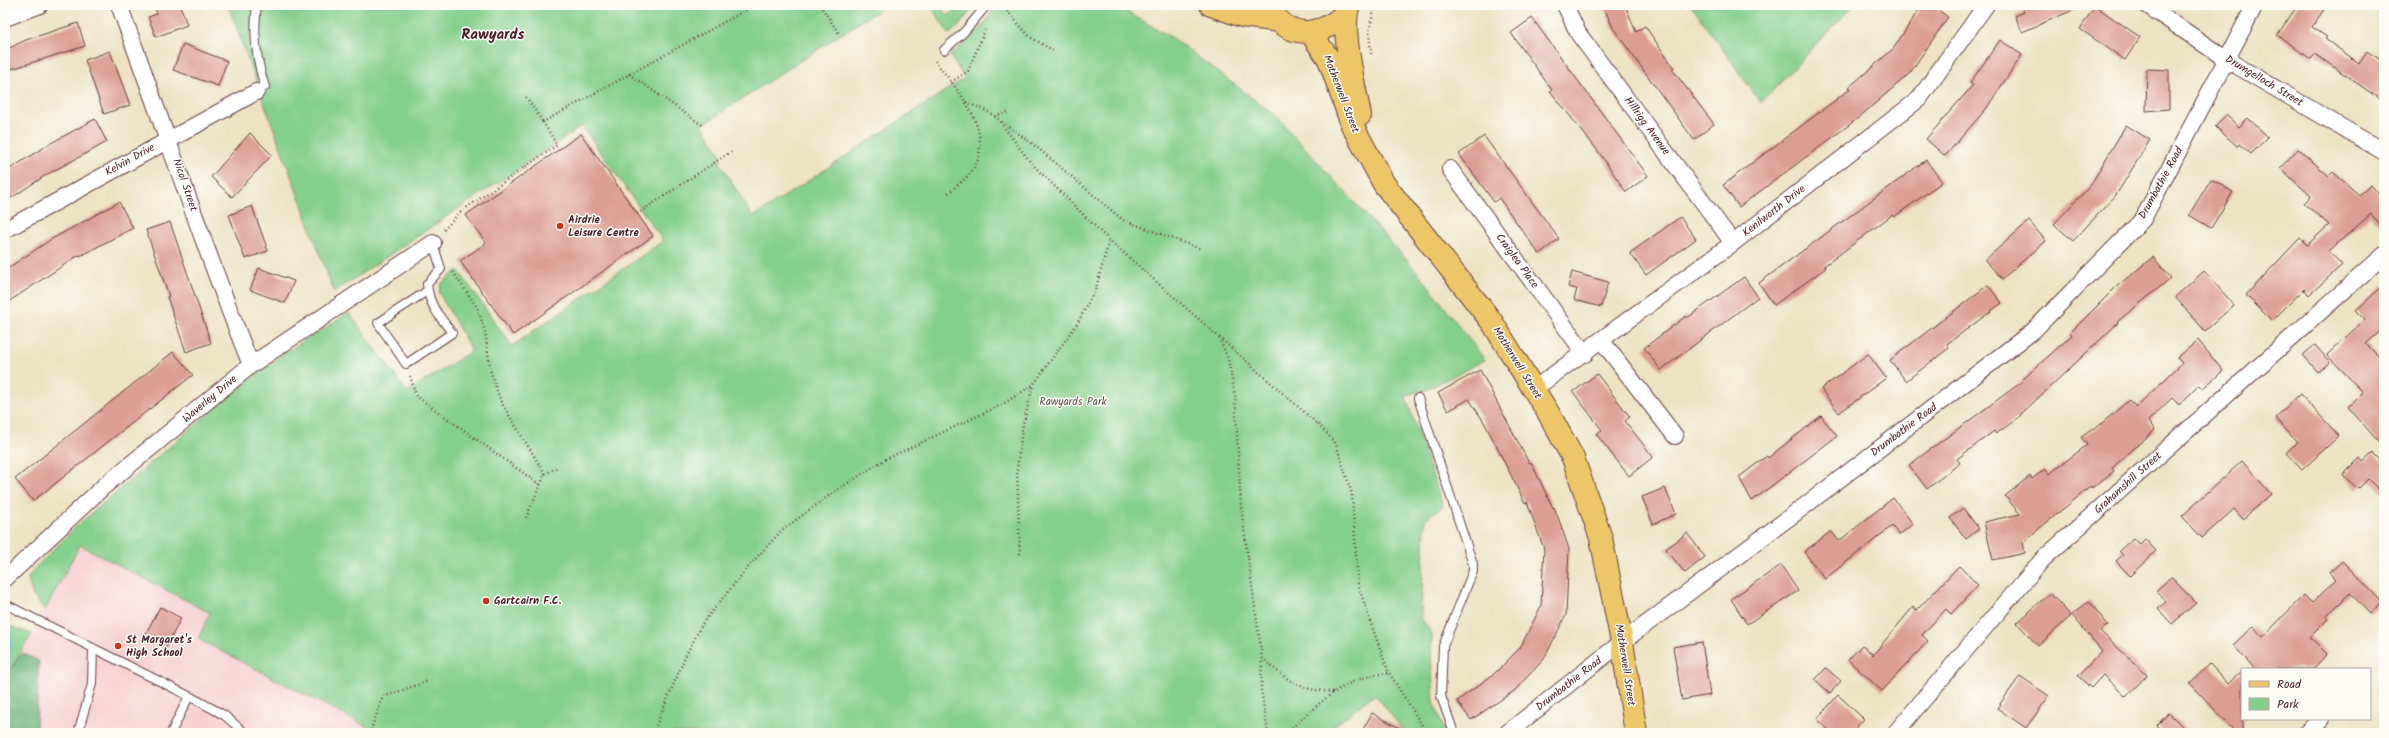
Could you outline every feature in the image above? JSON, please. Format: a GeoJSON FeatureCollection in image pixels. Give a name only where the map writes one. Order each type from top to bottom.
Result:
{"type":"FeatureCollection","features":[{"type":"Feature","properties":{"kind":"main road"},"geometry":{"type":"LineString","coordinates":[[1211,5],[1242,16],[1273,13],[1296,31],[1310,32],[1322,30],[1334,24],[1347,9]]}},
{"type":"Feature","properties":{"kind":"main road"},"geometry":{"type":"LineString","coordinates":[[1347,9],[1346,31],[1366,154]]}},
{"type":"Feature","properties":{"kind":"main road","name":"Motherwell Street"},"geometry":{"type":"LineString","coordinates":[[1310,32],[1329,59],[1352,125],[1366,154],[1384,184],[1492,322],[1534,389],[1573,458],[1592,507],[1601,538],[1622,642],[1636,733]]}},
{"type":"Feature","properties":{"kind":"street"},"geometry":{"type":"LineString","coordinates":[[5,18],[40,5]]}},
{"type":"Feature","properties":{"kind":"street","name":"Nicol Street"},"geometry":{"type":"LineString","coordinates":[[119,5],[169,139],[222,293],[251,365]]}},
{"type":"Feature","properties":{"kind":"street","name":"Hillrigg Avenue"},"geometry":{"type":"LineString","coordinates":[[1565,5],[1578,33],[1733,244]]}},
{"type":"Feature","properties":{"kind":"street","name":"Kenilworth Drive"},"geometry":{"type":"LineString","coordinates":[[1534,389],[1585,354],[1733,244],[1919,99],[1986,5]]}},
{"type":"Feature","properties":{"kind":"street","name":"Drumgelloch Street"},"geometry":{"type":"LineString","coordinates":[[2147,5],[2228,60],[2384,152]]}},
{"type":"Feature","properties":{"kind":"street","name":"Drumbathie Road"},"geometry":{"type":"LineString","coordinates":[[1507,733],[1622,642],[1798,511],[2033,331],[2143,219],[2228,60],[2255,5]]}},
{"type":"Feature","properties":{"kind":"street","name":"Kelvin Drive"},"geometry":{"type":"LineString","coordinates":[[5,230],[256,92]]}},
{"type":"Feature","properties":{"kind":"street","name":"Craiglea Place"},"geometry":{"type":"LineString","coordinates":[[1450,169],[1585,354]]}},
{"type":"Feature","properties":{"kind":"street","name":"Waverley Drive"},"geometry":{"type":"LineString","coordinates":[[6,576],[103,487],[251,365],[433,243]]}},
{"type":"Feature","properties":{"kind":"street","name":"Grahamshill Street"},"geometry":{"type":"LineString","coordinates":[[1894,733],[2042,559],[2384,255]]}},
{"type":"Feature","properties":{"kind":"street"},"geometry":{"type":"LineString","coordinates":[[1602,341],[1675,436]]}},
{"type":"Feature","properties":{"kind":"street"},"geometry":{"type":"LineString","coordinates":[[2306,733],[2320,720]]}},
{"type":"Feature","properties":{"kind":"lane"},"geometry":{"type":"LineString","coordinates":[[256,92],[265,87],[258,68],[256,48],[257,5]]}},
{"type":"Feature","properties":{"kind":"lane"},"geometry":{"type":"LineString","coordinates":[[944,50],[969,27],[987,5]]}},
{"type":"Feature","properties":{"kind":"lane"},"geometry":{"type":"LineString","coordinates":[[427,291],[378,324],[406,364],[452,333],[428,299],[427,284],[441,269],[433,243]]}},
{"type":"Feature","properties":{"kind":"lane"},"geometry":{"type":"LineString","coordinates":[[1418,398],[1473,564],[1473,572],[1443,646],[1441,696],[1454,733]]}},
{"type":"Feature","properties":{"kind":"lane"},"geometry":{"type":"LineString","coordinates":[[5,604],[189,696],[224,715],[245,733]]}},
{"type":"Feature","properties":{"kind":"lane"},"geometry":{"type":"LineString","coordinates":[[78,733],[92,684],[93,648]]}},
{"type":"Feature","properties":{"kind":"lane"},"geometry":{"type":"LineString","coordinates":[[171,733],[189,696]]}},
{"type":"Feature","properties":{"kind":"path"},"geometry":{"type":"LineString","coordinates":[[543,122],[755,5]]}},
{"type":"Feature","properties":{"kind":"path"},"geometry":{"type":"LineString","coordinates":[[820,5],[840,35]]}},
{"type":"Feature","properties":{"kind":"path"},"geometry":{"type":"LineString","coordinates":[[1002,5],[1030,37],[1054,51]]}},
{"type":"Feature","properties":{"kind":"path"},"geometry":{"type":"LineString","coordinates":[[951,82],[968,71],[986,28]]}},
{"type":"Feature","properties":{"kind":"path"},"geometry":{"type":"LineString","coordinates":[[933,59],[966,102],[980,138],[978,160],[964,179],[946,195]]}},
{"type":"Feature","properties":{"kind":"path"},"geometry":{"type":"LineString","coordinates":[[629,74],[702,125]]}},
{"type":"Feature","properties":{"kind":"path"},"geometry":{"type":"LineString","coordinates":[[433,243],[459,212],[557,145],[526,97]]}},
{"type":"Feature","properties":{"kind":"path"},"geometry":{"type":"LineString","coordinates":[[966,102],[994,116],[1033,144],[1123,220],[1201,249]]}},
{"type":"Feature","properties":{"kind":"path"},"geometry":{"type":"LineString","coordinates":[[994,116],[1009,112]]}},
{"type":"Feature","properties":{"kind":"path"},"geometry":{"type":"LineString","coordinates":[[998,119],[1031,163],[1109,240],[1321,428],[1336,444],[1352,494],[1358,584],[1389,673],[1428,733]]}},
{"type":"Feature","properties":{"kind":"path"},"geometry":{"type":"LineString","coordinates":[[637,214],[732,151]]}},
{"type":"Feature","properties":{"kind":"path"},"geometry":{"type":"LineString","coordinates":[[1020,554],[1017,469],[1022,429],[1033,385],[1077,324],[1096,288],[1109,240]]}},
{"type":"Feature","properties":{"kind":"path"},"geometry":{"type":"LineString","coordinates":[[452,270],[477,307],[485,331],[491,373],[500,402],[545,474]]}},
{"type":"Feature","properties":{"kind":"path"},"geometry":{"type":"LineString","coordinates":[[1219,338],[1228,359],[1236,395],[1241,508],[1262,658],[1261,689],[1268,733]]}},
{"type":"Feature","properties":{"kind":"path"},"geometry":{"type":"LineString","coordinates":[[406,364],[416,396],[540,485]]}},
{"type":"Feature","properties":{"kind":"path"},"geometry":{"type":"LineString","coordinates":[[653,733],[686,655],[704,621],[750,565],[782,531],[834,492],[884,460],[1003,404],[1033,385]]}},
{"type":"Feature","properties":{"kind":"path"},"geometry":{"type":"LineString","coordinates":[[525,520],[545,474],[558,467]]}},
{"type":"Feature","properties":{"kind":"path"},"geometry":{"type":"LineString","coordinates":[[1262,658],[1299,687],[1313,691],[1333,692]]}},
{"type":"Feature","properties":{"kind":"path"},"geometry":{"type":"LineString","coordinates":[[1286,733],[1333,692],[1352,680],[1369,675],[1389,673]]}},
{"type":"Feature","properties":{"kind":"path"},"geometry":{"type":"LineString","coordinates":[[366,733],[371,729],[383,697],[428,681]]}},
{"type":"Feature","properties":{"kind":"path"},"geometry":{"type":"LineString","coordinates":[[371,729],[374,733]]}},
{"type":"Feature","properties":{"kind":"shaded area","name":"St Margaret's High School"},"geometry":{"type":"Polygon","coordinates":[[[80,545],[210,614],[198,639],[379,733],[36,733],[39,661],[22,653],[80,545]]]}},
{"type":"Feature","properties":{"kind":"green space","name":"Rawyards Park"},"geometry":{"type":"Polygon","coordinates":[[[228,5],[876,5],[880,9],[702,125],[720,153],[720,163],[753,217],[965,78],[950,56],[981,28],[997,5],[1115,5],[1174,39],[1276,116],[1421,276],[1485,360],[1425,390],[1405,395],[1443,506],[1425,519],[1421,617],[1432,635],[1431,655],[1434,702],[1445,733],[1405,733],[1375,694],[1325,733],[379,733],[198,639],[210,613],[80,545],[45,610],[33,596],[28,578],[34,569],[80,523],[240,387],[281,355],[349,313],[407,392],[472,351],[439,293],[441,284],[458,270],[512,346],[663,241],[582,126],[334,292],[228,5]]]}},
{"type":"Feature","properties":{"kind":"green space"},"geometry":{"type":"Polygon","coordinates":[[[930,5],[940,5],[947,16],[962,7],[971,10],[959,26],[949,34],[930,5]]]}},
{"type":"Feature","properties":{"kind":"green space"},"geometry":{"type":"Polygon","coordinates":[[[1691,5],[1854,5],[1761,103],[1691,5]]]}},
{"type":"Feature","properties":{"kind":"green space"},"geometry":{"type":"Polygon","coordinates":[[[5,625],[32,634],[5,677],[5,625]]]}},
{"type":"Feature","properties":{"kind":"green space"},"geometry":{"type":"Polygon","coordinates":[[[22,653],[39,661],[36,733],[5,733],[5,677],[22,653]]]}},
{"type":"Feature","properties":{"kind":"building"},"geometry":{"type":"Polygon","coordinates":[[[154,5],[180,5],[187,25],[156,37],[148,17],[157,14],[154,5]]]}},
{"type":"Feature","properties":{"kind":"building"},"geometry":{"type":"Polygon","coordinates":[[[1603,5],[1625,5],[1636,32],[1645,26],[1674,68],[1672,69],[1714,124],[1694,140],[1613,28],[1603,5]]]}},
{"type":"Feature","properties":{"kind":"building"},"geometry":{"type":"Polygon","coordinates":[[[1922,5],[1931,5],[1948,17],[1910,73],[1857,119],[1739,207],[1723,185],[1850,89],[1848,88],[1893,49],[1922,5]]]}},
{"type":"Feature","properties":{"kind":"building"},"geometry":{"type":"Polygon","coordinates":[[[2020,5],[2085,5],[2022,32],[2015,16],[2024,12],[2020,5]]]}},
{"type":"Feature","properties":{"kind":"building"},"geometry":{"type":"Polygon","coordinates":[[[2298,5],[2327,5],[2312,27],[2327,37],[2325,39],[2359,63],[2367,51],[2384,62],[2384,102],[2315,54],[2311,59],[2277,35],[2298,5]]]}},
{"type":"Feature","properties":{"kind":"building"},"geometry":{"type":"Polygon","coordinates":[[[2095,6],[2140,37],[2125,60],[2080,29],[2095,6]]]}},
{"type":"Feature","properties":{"kind":"building"},"geometry":{"type":"Polygon","coordinates":[[[1532,18],[1648,176],[1626,192],[1598,151],[1550,91],[1552,90],[1511,33],[1532,18]]]}},
{"type":"Feature","properties":{"kind":"building"},"geometry":{"type":"Polygon","coordinates":[[[78,23],[85,46],[5,71],[5,50],[26,40],[78,23]]]}},
{"type":"Feature","properties":{"kind":"building"},"geometry":{"type":"Polygon","coordinates":[[[2000,40],[2022,55],[1986,109],[1945,156],[1926,139],[1973,85],[1970,83],[2000,40]]]}},
{"type":"Feature","properties":{"kind":"building"},"geometry":{"type":"Polygon","coordinates":[[[183,44],[227,61],[218,86],[173,70],[183,44]]]}},
{"type":"Feature","properties":{"kind":"building"},"geometry":{"type":"Polygon","coordinates":[[[110,51],[130,105],[104,114],[85,60],[110,51]]]}},
{"type":"Feature","properties":{"kind":"building"},"geometry":{"type":"Polygon","coordinates":[[[2147,69],[2169,70],[2169,109],[2146,111],[2147,69]]]}},
{"type":"Feature","properties":{"kind":"building"},"geometry":{"type":"Polygon","coordinates":[[[2226,115],[2239,127],[2248,118],[2268,137],[2251,154],[2240,144],[2238,147],[2215,126],[2226,115]]]}},
{"type":"Feature","properties":{"kind":"building"},"geometry":{"type":"Polygon","coordinates":[[[95,119],[107,142],[46,175],[5,202],[5,172],[51,143],[95,119]]]}},
{"type":"Feature","properties":{"kind":"building"},"geometry":{"type":"Polygon","coordinates":[[[2126,125],[2150,140],[2116,195],[2073,241],[2054,224],[2090,186],[2126,125]]]}},
{"type":"Feature","properties":{"kind":"building"},"geometry":{"type":"Polygon","coordinates":[[[250,133],[272,155],[232,197],[211,177],[250,133]]]}},
{"type":"Feature","properties":{"kind":"building","name":"Airdrie Leisure Centre"},"geometry":{"type":"Polygon","coordinates":[[[581,134],[653,236],[513,335],[460,261],[486,243],[466,215],[581,134]]]}},
{"type":"Feature","properties":{"kind":"building"},"geometry":{"type":"Polygon","coordinates":[[[1484,136],[1559,239],[1539,254],[1499,198],[1494,202],[1459,154],[1484,136]]]}},
{"type":"Feature","properties":{"kind":"building"},"geometry":{"type":"Polygon","coordinates":[[[2298,149],[2329,176],[2333,172],[2359,195],[2371,185],[2384,200],[2384,230],[2371,214],[2329,251],[2342,265],[2309,295],[2304,289],[2272,321],[2246,295],[2300,238],[2307,245],[2329,225],[2304,203],[2311,196],[2280,168],[2298,149]]]}},
{"type":"Feature","properties":{"kind":"building"},"geometry":{"type":"Polygon","coordinates":[[[1926,160],[1942,182],[1894,217],[1892,215],[1824,266],[1826,268],[1774,305],[1759,283],[1926,160]]]}},
{"type":"Feature","properties":{"kind":"building"},"geometry":{"type":"Polygon","coordinates":[[[2211,179],[2233,192],[2211,228],[2189,215],[2211,179]]]}},
{"type":"Feature","properties":{"kind":"building"},"geometry":{"type":"Polygon","coordinates":[[[119,202],[133,228],[80,256],[79,255],[5,304],[5,270],[50,240],[119,202]]]}},
{"type":"Feature","properties":{"kind":"building"},"geometry":{"type":"Polygon","coordinates":[[[252,206],[268,251],[245,259],[229,215],[252,206]]]}},
{"type":"Feature","properties":{"kind":"building"},"geometry":{"type":"Polygon","coordinates":[[[1680,217],[1696,239],[1646,275],[1630,253],[1680,217]]]}},
{"type":"Feature","properties":{"kind":"building"},"geometry":{"type":"Polygon","coordinates":[[[2029,221],[2046,241],[2002,279],[1985,260],[2029,221]]]}},
{"type":"Feature","properties":{"kind":"building"},"geometry":{"type":"Polygon","coordinates":[[[170,222],[211,343],[186,352],[167,297],[169,296],[146,230],[170,222]]]}},
{"type":"Feature","properties":{"kind":"building"},"geometry":{"type":"Polygon","coordinates":[[[2153,257],[2171,278],[2117,322],[2118,323],[2020,415],[2021,416],[1996,434],[1994,431],[1957,459],[1960,463],[1927,489],[1909,465],[2023,381],[2022,380],[2072,335],[2070,333],[2116,287],[2153,257]]]}},
{"type":"Feature","properties":{"kind":"building"},"geometry":{"type":"Polygon","coordinates":[[[259,268],[294,281],[285,303],[250,290],[259,268]]]}},
{"type":"Feature","properties":{"kind":"building"},"geometry":{"type":"Polygon","coordinates":[[[2204,271],[2234,305],[2205,331],[2175,297],[2204,271]]]}},
{"type":"Feature","properties":{"kind":"building"},"geometry":{"type":"Polygon","coordinates":[[[1572,272],[1608,282],[1601,307],[1574,300],[1577,289],[1568,287],[1572,272]]]}},
{"type":"Feature","properties":{"kind":"building"},"geometry":{"type":"Polygon","coordinates":[[[1744,277],[1758,297],[1661,370],[1644,348],[1686,316],[1687,318],[1744,277]]]}},
{"type":"Feature","properties":{"kind":"building"},"geometry":{"type":"Polygon","coordinates":[[[1988,285],[2002,303],[1947,344],[1949,348],[1906,381],[1890,360],[1988,285]]]}},
{"type":"Feature","properties":{"kind":"building"},"geometry":{"type":"Polygon","coordinates":[[[2384,285],[2384,328],[2366,344],[2384,362],[2384,448],[2348,407],[2363,392],[2327,355],[2365,319],[2356,310],[2384,285]]]}},
{"type":"Feature","properties":{"kind":"building"},"geometry":{"type":"Polygon","coordinates":[[[2198,340],[2223,371],[2202,389],[2199,385],[2179,405],[2172,398],[2148,421],[2155,430],[2112,468],[2114,471],[2092,488],[2091,486],[2023,542],[2025,553],[1993,560],[1984,522],[2020,514],[2005,496],[2030,476],[2032,479],[2045,469],[2049,474],[2087,445],[2081,437],[2093,429],[2094,430],[2129,400],[2136,407],[2182,363],[2177,358],[2198,340]]]}},
{"type":"Feature","properties":{"kind":"building"},"geometry":{"type":"Polygon","coordinates":[[[2315,345],[2330,362],[2318,372],[2303,355],[2315,345]]]}},
{"type":"Feature","properties":{"kind":"building"},"geometry":{"type":"Polygon","coordinates":[[[173,352],[193,375],[33,501],[15,479],[173,352]]]}},
{"type":"Feature","properties":{"kind":"building"},"geometry":{"type":"Polygon","coordinates":[[[1868,354],[1886,378],[1839,413],[1821,389],[1868,354]]]}},
{"type":"Feature","properties":{"kind":"building"},"geometry":{"type":"Polygon","coordinates":[[[1480,370],[1529,463],[1531,462],[1553,508],[1554,507],[1562,528],[1560,529],[1562,529],[1569,549],[1566,615],[1544,659],[1514,691],[1471,720],[1457,701],[1495,673],[1520,648],[1541,606],[1544,549],[1527,502],[1525,503],[1484,422],[1469,399],[1448,411],[1438,393],[1480,370]]]}},
{"type":"Feature","properties":{"kind":"building"},"geometry":{"type":"Polygon","coordinates":[[[1597,374],[1630,417],[1625,421],[1653,457],[1629,476],[1596,434],[1602,430],[1573,392],[1597,374]]]}},
{"type":"Feature","properties":{"kind":"building"},"geometry":{"type":"Polygon","coordinates":[[[2300,394],[2339,436],[2302,470],[2286,453],[2297,442],[2275,418],[2300,394]]]}},
{"type":"Feature","properties":{"kind":"building"},"geometry":{"type":"Polygon","coordinates":[[[1821,416],[1837,436],[1752,501],[1739,477],[1767,456],[1768,458],[1821,416]]]}},
{"type":"Feature","properties":{"kind":"building"},"geometry":{"type":"Polygon","coordinates":[[[2373,453],[2384,464],[2384,495],[2368,479],[2358,489],[2343,475],[2360,458],[2363,462],[2373,453]]]}},
{"type":"Feature","properties":{"kind":"building"},"geometry":{"type":"Polygon","coordinates":[[[2242,461],[2271,494],[2243,519],[2234,509],[2202,538],[2182,516],[2242,461]]]}},
{"type":"Feature","properties":{"kind":"building"},"geometry":{"type":"Polygon","coordinates":[[[1665,488],[1676,514],[1653,524],[1642,497],[1665,488]]]}},
{"type":"Feature","properties":{"kind":"building"},"geometry":{"type":"Polygon","coordinates":[[[1893,498],[1913,524],[1899,535],[1892,526],[1825,579],[1804,552],[1831,531],[1839,541],[1893,498]]]}},
{"type":"Feature","properties":{"kind":"building"},"geometry":{"type":"Polygon","coordinates":[[[1963,508],[1979,529],[1966,539],[1950,518],[1963,508]]]}},
{"type":"Feature","properties":{"kind":"building"},"geometry":{"type":"Polygon","coordinates":[[[1687,533],[1705,557],[1685,573],[1666,549],[1687,533]]]}},
{"type":"Feature","properties":{"kind":"building"},"geometry":{"type":"Polygon","coordinates":[[[2133,538],[2140,544],[2145,539],[2156,551],[2130,576],[2116,561],[2123,555],[2119,551],[2133,538]]]}},
{"type":"Feature","properties":{"kind":"building"},"geometry":{"type":"Polygon","coordinates":[[[2342,561],[2382,602],[2370,614],[2350,593],[2326,617],[2328,619],[2310,637],[2327,654],[2314,668],[2254,668],[2233,645],[2253,626],[2263,637],[2304,595],[2312,603],[2336,580],[2329,573],[2342,561]]]}},
{"type":"Feature","properties":{"kind":"building"},"geometry":{"type":"Polygon","coordinates":[[[1781,565],[1798,591],[1747,624],[1731,599],[1781,565]]]}},
{"type":"Feature","properties":{"kind":"building"},"geometry":{"type":"Polygon","coordinates":[[[1959,566],[1978,585],[1951,614],[1946,609],[1922,635],[1928,641],[1882,691],[1848,660],[1862,645],[1873,655],[1913,607],[1916,611],[1959,566]]]}},
{"type":"Feature","properties":{"kind":"building"},"geometry":{"type":"Polygon","coordinates":[[[2171,577],[2196,603],[2172,624],[2158,609],[2166,602],[2156,591],[2171,577]]]}},
{"type":"Feature","properties":{"kind":"building"},"geometry":{"type":"Polygon","coordinates":[[[2050,593],[2071,616],[2038,646],[2017,623],[2050,593]]]}},
{"type":"Feature","properties":{"kind":"building"},"geometry":{"type":"Polygon","coordinates":[[[2089,601],[2108,625],[2100,631],[2147,675],[2126,697],[2103,675],[2091,688],[2078,676],[2102,651],[2072,615],[2089,601]]]}},
{"type":"Feature","properties":{"kind":"building"},"geometry":{"type":"Polygon","coordinates":[[[160,607],[181,618],[166,648],[144,637],[160,607]]]}},
{"type":"Feature","properties":{"kind":"building"},"geometry":{"type":"Polygon","coordinates":[[[1702,642],[1710,695],[1682,700],[1673,647],[1702,642]]]}},
{"type":"Feature","properties":{"kind":"building"},"geometry":{"type":"Polygon","coordinates":[[[2210,664],[2228,684],[2241,672],[2242,733],[2236,733],[2190,683],[2210,664]]]}},
{"type":"Feature","properties":{"kind":"building"},"geometry":{"type":"Polygon","coordinates":[[[1826,668],[1841,681],[1830,693],[1815,680],[1826,668]]]}},
{"type":"Feature","properties":{"kind":"building"},"geometry":{"type":"Polygon","coordinates":[[[2020,676],[2049,696],[2026,728],[1997,708],[2020,676]]]}},
{"type":"Feature","properties":{"kind":"building"},"geometry":{"type":"Polygon","coordinates":[[[1838,695],[1864,719],[1851,733],[1832,733],[1817,719],[1838,695]]]}},
{"type":"Feature","properties":{"kind":"building"},"geometry":{"type":"Polygon","coordinates":[[[1372,713],[1409,733],[1361,733],[1372,713]]]}},
{"type":"Feature","properties":{"kind":"building"},"geometry":{"type":"Polygon","coordinates":[[[2169,713],[2189,733],[2164,733],[2157,725],[2169,713]]]}},
{"type":"Feature","properties":{"kind":"waterway"},"geometry":{"type":"LineString","coordinates":[[5,671],[9,639]]}},
{"type":"Feature","properties":{"kind":"place","name":"Airdrie Leisure Centre"},"geometry":{"type":"Point","coordinates":[560,226]}},
{"type":"Feature","properties":{"kind":"place","name":"Gartcairn F.C."},"geometry":{"type":"Point","coordinates":[486,601]}},
{"type":"Feature","properties":{"kind":"place","name":"St Margaret's High School"},"geometry":{"type":"Point","coordinates":[118,646]}},
{"type":"Feature","properties":{"kind":"district","name":"Rawyards"},"geometry":{"type":"Point","coordinates":[493,35]}}]}
